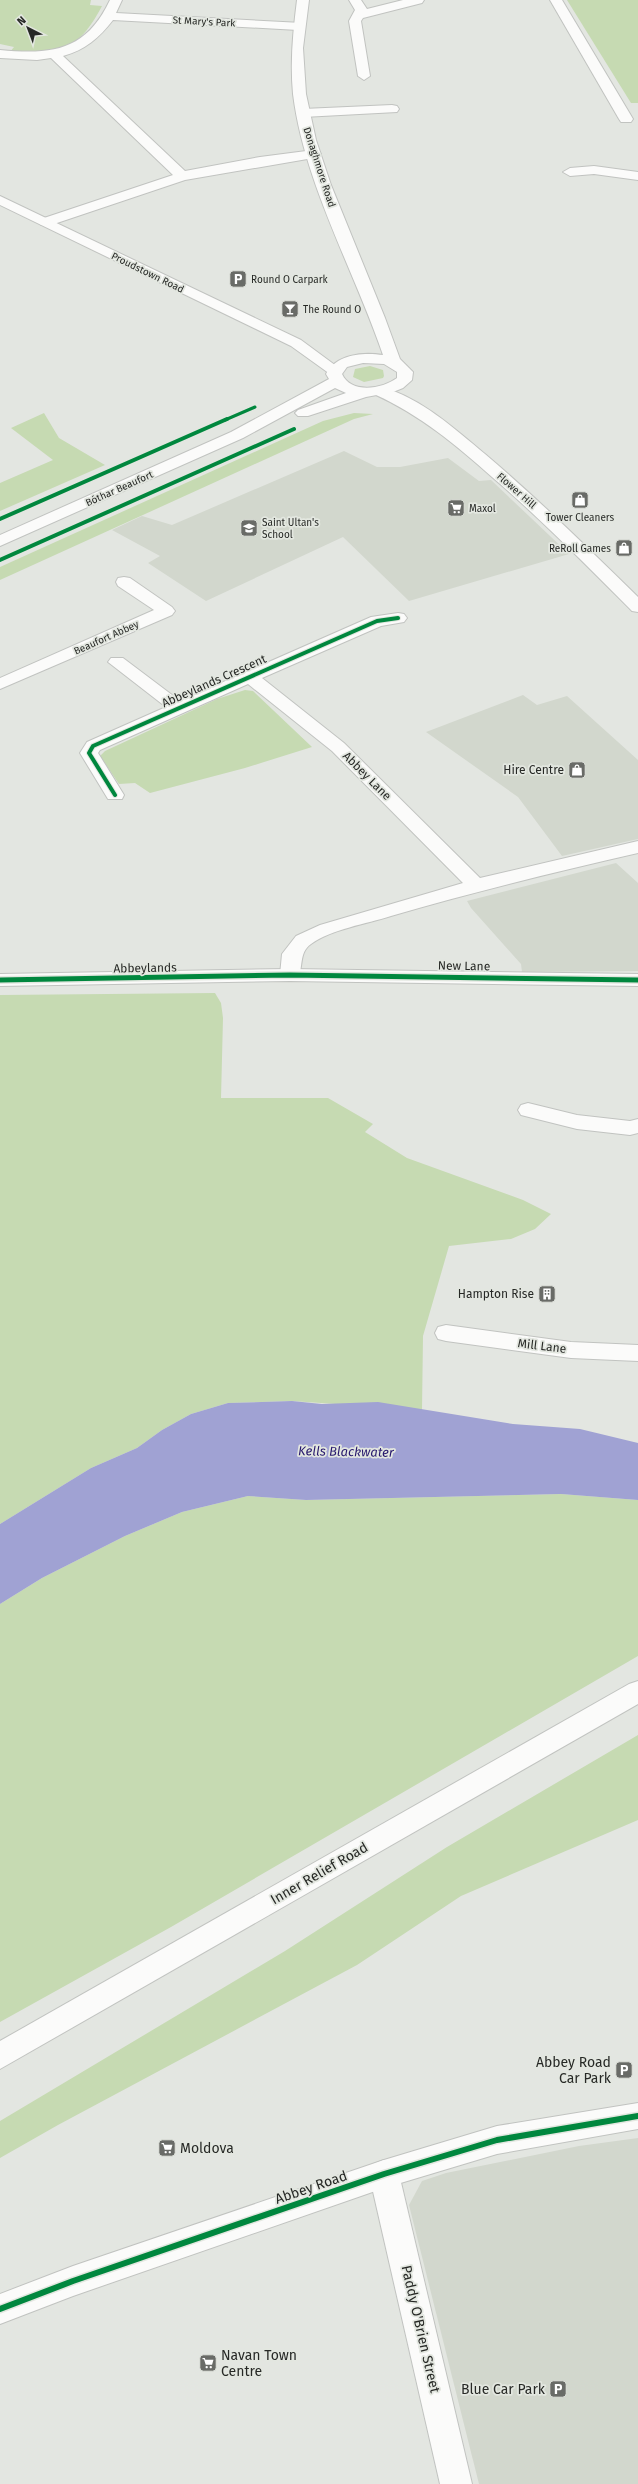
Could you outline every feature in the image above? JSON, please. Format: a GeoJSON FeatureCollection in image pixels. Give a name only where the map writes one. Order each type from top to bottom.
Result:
{"type":"FeatureCollection","features":[{"type":"Feature","properties":{"kind":"street"},"geometry":{"type":"LineString","coordinates":[[0,54],[31,57],[55,55],[68,52],[93,37],[109,16],[116,0]]}},
{"type":"Feature","properties":{"kind":"street","name":"Donaghmore Road"},"geometry":{"type":"LineString","coordinates":[[303,0],[298,26],[298,74],[303,112],[314,154],[352,258],[382,325],[393,362]]}},
{"type":"Feature","properties":{"kind":"street"},"geometry":{"type":"LineString","coordinates":[[355,0],[361,10],[355,21],[364,76]]}},
{"type":"Feature","properties":{"kind":"street"},"geometry":{"type":"LineString","coordinates":[[359,15],[418,0]]}},
{"type":"Feature","properties":{"kind":"street"},"geometry":{"type":"LineString","coordinates":[[556,0],[626,119]]}},
{"type":"Feature","properties":{"kind":"street","name":"St Mary's Park"},"geometry":{"type":"LineString","coordinates":[[109,16],[298,26]]}},
{"type":"Feature","properties":{"kind":"street"},"geometry":{"type":"LineString","coordinates":[[55,55],[182,176]]}},
{"type":"Feature","properties":{"kind":"street"},"geometry":{"type":"LineString","coordinates":[[303,112],[392,109]]}},
{"type":"Feature","properties":{"kind":"street"},"geometry":{"type":"LineString","coordinates":[[46,222],[182,176],[260,161],[314,154]]}},
{"type":"Feature","properties":{"kind":"street"},"geometry":{"type":"LineString","coordinates":[[570,172],[594,170],[638,176]]}},
{"type":"Feature","properties":{"kind":"street","name":"Proudstown Road"},"geometry":{"type":"LineString","coordinates":[[0,200],[296,343],[323,349],[363,351],[393,362]]}},
{"type":"Feature","properties":{"kind":"street"},"geometry":{"type":"LineString","coordinates":[[363,351],[382,325]]}},
{"type":"Feature","properties":{"kind":"street","name":"Proudstown Road"},"geometry":{"type":"LineString","coordinates":[[296,343],[347,388],[364,392]]}},
{"type":"Feature","properties":{"kind":"street","name":"Bóthar Beaufort"},"geometry":{"type":"LineString","coordinates":[[237,435],[268,415],[314,394],[363,351]]}},
{"type":"Feature","properties":{"kind":"street"},"geometry":{"type":"LineString","coordinates":[[364,392],[382,392],[395,387],[404,380],[405,376],[402,368],[393,362]]}},
{"type":"Feature","properties":{"kind":"street","name":"Bóthar Beaufort"},"geometry":{"type":"LineString","coordinates":[[0,541],[237,435],[364,392]]}},
{"type":"Feature","properties":{"kind":"street","name":"Flower Hill"},"geometry":{"type":"LineString","coordinates":[[382,392],[421,411],[476,455],[551,521],[638,607]]}},
{"type":"Feature","properties":{"kind":"street","name":"Beaufort Abbey"},"geometry":{"type":"LineString","coordinates":[[0,684],[166,610],[124,582]]}},
{"type":"Feature","properties":{"kind":"street","name":"Abbeylands Crescent"},"geometry":{"type":"LineString","coordinates":[[116,795],[92,761],[89,753],[93,746],[377,620],[398,618]]}},
{"type":"Feature","properties":{"kind":"street"},"geometry":{"type":"LineString","coordinates":[[117,662],[178,708]]}},
{"type":"Feature","properties":{"kind":"street","name":"Abbey Lane"},"geometry":{"type":"LineString","coordinates":[[249,677],[338,747],[476,885]]}},
{"type":"Feature","properties":{"kind":"street"},"geometry":{"type":"LineString","coordinates":[[290,975],[292,954],[303,940],[355,920],[476,885],[638,847]]}},
{"type":"Feature","properties":{"kind":"street","name":"New Lane"},"geometry":{"type":"LineString","coordinates":[[290,975],[463,976],[638,980]]}},
{"type":"Feature","properties":{"kind":"street","name":"Abbeylands"},"geometry":{"type":"LineString","coordinates":[[0,980],[290,975]]}},
{"type":"Feature","properties":{"kind":"street"},"geometry":{"type":"LineString","coordinates":[[528,1110],[577,1122],[630,1128],[638,1126]]}},
{"type":"Feature","properties":{"kind":"street","name":"Mill Lane"},"geometry":{"type":"LineString","coordinates":[[446,1333],[571,1350],[638,1353]]}},
{"type":"Feature","properties":{"kind":"street","name":"Inner Relief Road"},"geometry":{"type":"LineString","coordinates":[[0,2056],[638,1691]]}},
{"type":"Feature","properties":{"kind":"street","name":"Abbey Road"},"geometry":{"type":"LineString","coordinates":[[0,2309],[73,2281],[384,2174],[497,2140],[638,2116]]}},
{"type":"Feature","properties":{"kind":"street","name":"Paddy O'Brien Street"},"geometry":{"type":"LineString","coordinates":[[384,2174],[456,2484]]}},
{"type":"Feature","properties":{"kind":"shaded area","name":"Saint Ultan's School"},"geometry":{"type":"Polygon","coordinates":[[[344,451],[377,467],[400,467],[448,458],[479,481],[491,480],[569,554],[409,601],[343,537],[206,601],[148,563],[160,556],[112,530],[142,516],[172,525],[344,451]]]}},
{"type":"Feature","properties":{"kind":"shaded area"},"geometry":{"type":"Polygon","coordinates":[[[523,695],[537,705],[567,696],[638,760],[638,839],[562,856],[518,797],[426,732],[523,695]]]}},
{"type":"Feature","properties":{"kind":"shaded area"},"geometry":{"type":"Polygon","coordinates":[[[616,863],[638,883],[638,971],[522,972],[521,964],[471,908],[467,901],[616,863]]]}},
{"type":"Feature","properties":{"kind":"shaded area","name":"Blue Car Park"},"geometry":{"type":"Polygon","coordinates":[[[638,2138],[638,2484],[479,2484],[409,2205],[422,2181],[446,2173],[579,2146],[638,2138]]]}},
{"type":"Feature","properties":{"kind":"green space"},"geometry":{"type":"Polygon","coordinates":[[[0,0],[91,0],[90,5],[102,6],[84,34],[75,42],[54,50],[9,53],[14,47],[0,44],[0,0]]]}},
{"type":"Feature","properties":{"kind":"green space"},"geometry":{"type":"Polygon","coordinates":[[[567,0],[638,0],[638,103],[631,103],[567,0]]]}},
{"type":"Feature","properties":{"kind":"green space"},"geometry":{"type":"Polygon","coordinates":[[[370,366],[383,370],[383,378],[364,382],[353,377],[355,369],[370,366]]]}},
{"type":"Feature","properties":{"kind":"green space"},"geometry":{"type":"Polygon","coordinates":[[[44,413],[59,438],[105,465],[0,511],[0,483],[53,460],[11,428],[44,413]]]}},
{"type":"Feature","properties":{"kind":"green space"},"geometry":{"type":"Polygon","coordinates":[[[354,413],[373,414],[354,419],[0,580],[0,567],[323,421],[354,413]]]}},
{"type":"Feature","properties":{"kind":"green space"},"geometry":{"type":"Polygon","coordinates":[[[245,690],[253,691],[312,747],[245,768],[150,793],[135,783],[119,784],[100,756],[105,751],[217,699],[245,690]]]}},
{"type":"Feature","properties":{"kind":"green space"},"geometry":{"type":"Polygon","coordinates":[[[215,993],[221,1003],[223,1018],[221,1098],[328,1098],[373,1124],[365,1132],[407,1158],[523,1200],[551,1214],[535,1229],[511,1239],[449,1246],[423,1336],[422,1410],[292,1401],[228,1403],[191,1414],[162,1430],[137,1448],[91,1468],[0,1524],[0,995],[215,993]]]}},
{"type":"Feature","properties":{"kind":"green space"},"geometry":{"type":"Polygon","coordinates":[[[561,1494],[638,1500],[638,1656],[171,1927],[0,2022],[0,1604],[42,1578],[125,1536],[182,1512],[248,1496],[306,1500],[561,1494]]]}},
{"type":"Feature","properties":{"kind":"green space"},"geometry":{"type":"Polygon","coordinates":[[[638,1735],[638,1820],[461,1896],[357,1965],[58,2125],[0,2158],[0,2121],[285,1951],[447,1847],[638,1735]]]}},
{"type":"Feature","properties":{"kind":"water","name":"Kells Blackwater"},"geometry":{"type":"Polygon","coordinates":[[[292,1401],[322,1404],[378,1402],[513,1424],[580,1429],[638,1443],[638,1500],[561,1494],[306,1500],[248,1496],[182,1512],[125,1536],[42,1578],[0,1604],[0,1524],[91,1468],[137,1448],[162,1430],[191,1414],[228,1403],[292,1401]]]}},
{"type":"Feature","properties":{"kind":"cycle path"},"geometry":{"type":"LineString","coordinates":[[0,519],[255,407]]}},
{"type":"Feature","properties":{"kind":"cycle path"},"geometry":{"type":"LineString","coordinates":[[0,560],[294,429]]}},
{"type":"Feature","properties":{"kind":"cycle path"},"geometry":{"type":"LineString","coordinates":[[115,795],[92,761],[89,753],[93,746],[377,621],[398,618]]}},
{"type":"Feature","properties":{"kind":"cycle path"},"geometry":{"type":"LineString","coordinates":[[0,980],[290,975],[463,976],[638,980]]}},
{"type":"Feature","properties":{"kind":"cycle path"},"geometry":{"type":"LineString","coordinates":[[0,2309],[73,2281],[384,2174],[497,2140],[638,2116]]}},
{"type":"Feature","properties":{"kind":"place","name":"Round O Carpark"},"geometry":{"type":"Point","coordinates":[238,279]}},
{"type":"Feature","properties":{"kind":"place","name":"The Round O"},"geometry":{"type":"Point","coordinates":[290,309]}},
{"type":"Feature","properties":{"kind":"place","name":"Tower Cleaners"},"geometry":{"type":"Point","coordinates":[580,500]}},
{"type":"Feature","properties":{"kind":"place","name":"Maxol"},"geometry":{"type":"Point","coordinates":[456,508]}},
{"type":"Feature","properties":{"kind":"place","name":"Saint Ultan's School"},"geometry":{"type":"Point","coordinates":[249,528]}},
{"type":"Feature","properties":{"kind":"place","name":"ReRoll Games"},"geometry":{"type":"Point","coordinates":[624,548]}},
{"type":"Feature","properties":{"kind":"place","name":"Hire Centre"},"geometry":{"type":"Point","coordinates":[577,770]}},
{"type":"Feature","properties":{"kind":"place","name":"Hampton Rise"},"geometry":{"type":"Point","coordinates":[547,1294]}},
{"type":"Feature","properties":{"kind":"place","name":"Abbey Road Car Park"},"geometry":{"type":"Point","coordinates":[624,2070]}},
{"type":"Feature","properties":{"kind":"place","name":"Moldova"},"geometry":{"type":"Point","coordinates":[167,2148]}},
{"type":"Feature","properties":{"kind":"place","name":"Navan Town Centre"},"geometry":{"type":"Point","coordinates":[208,2363]}},
{"type":"Feature","properties":{"kind":"place","name":"Blue Car Park"},"geometry":{"type":"Point","coordinates":[558,2389]}}]}
